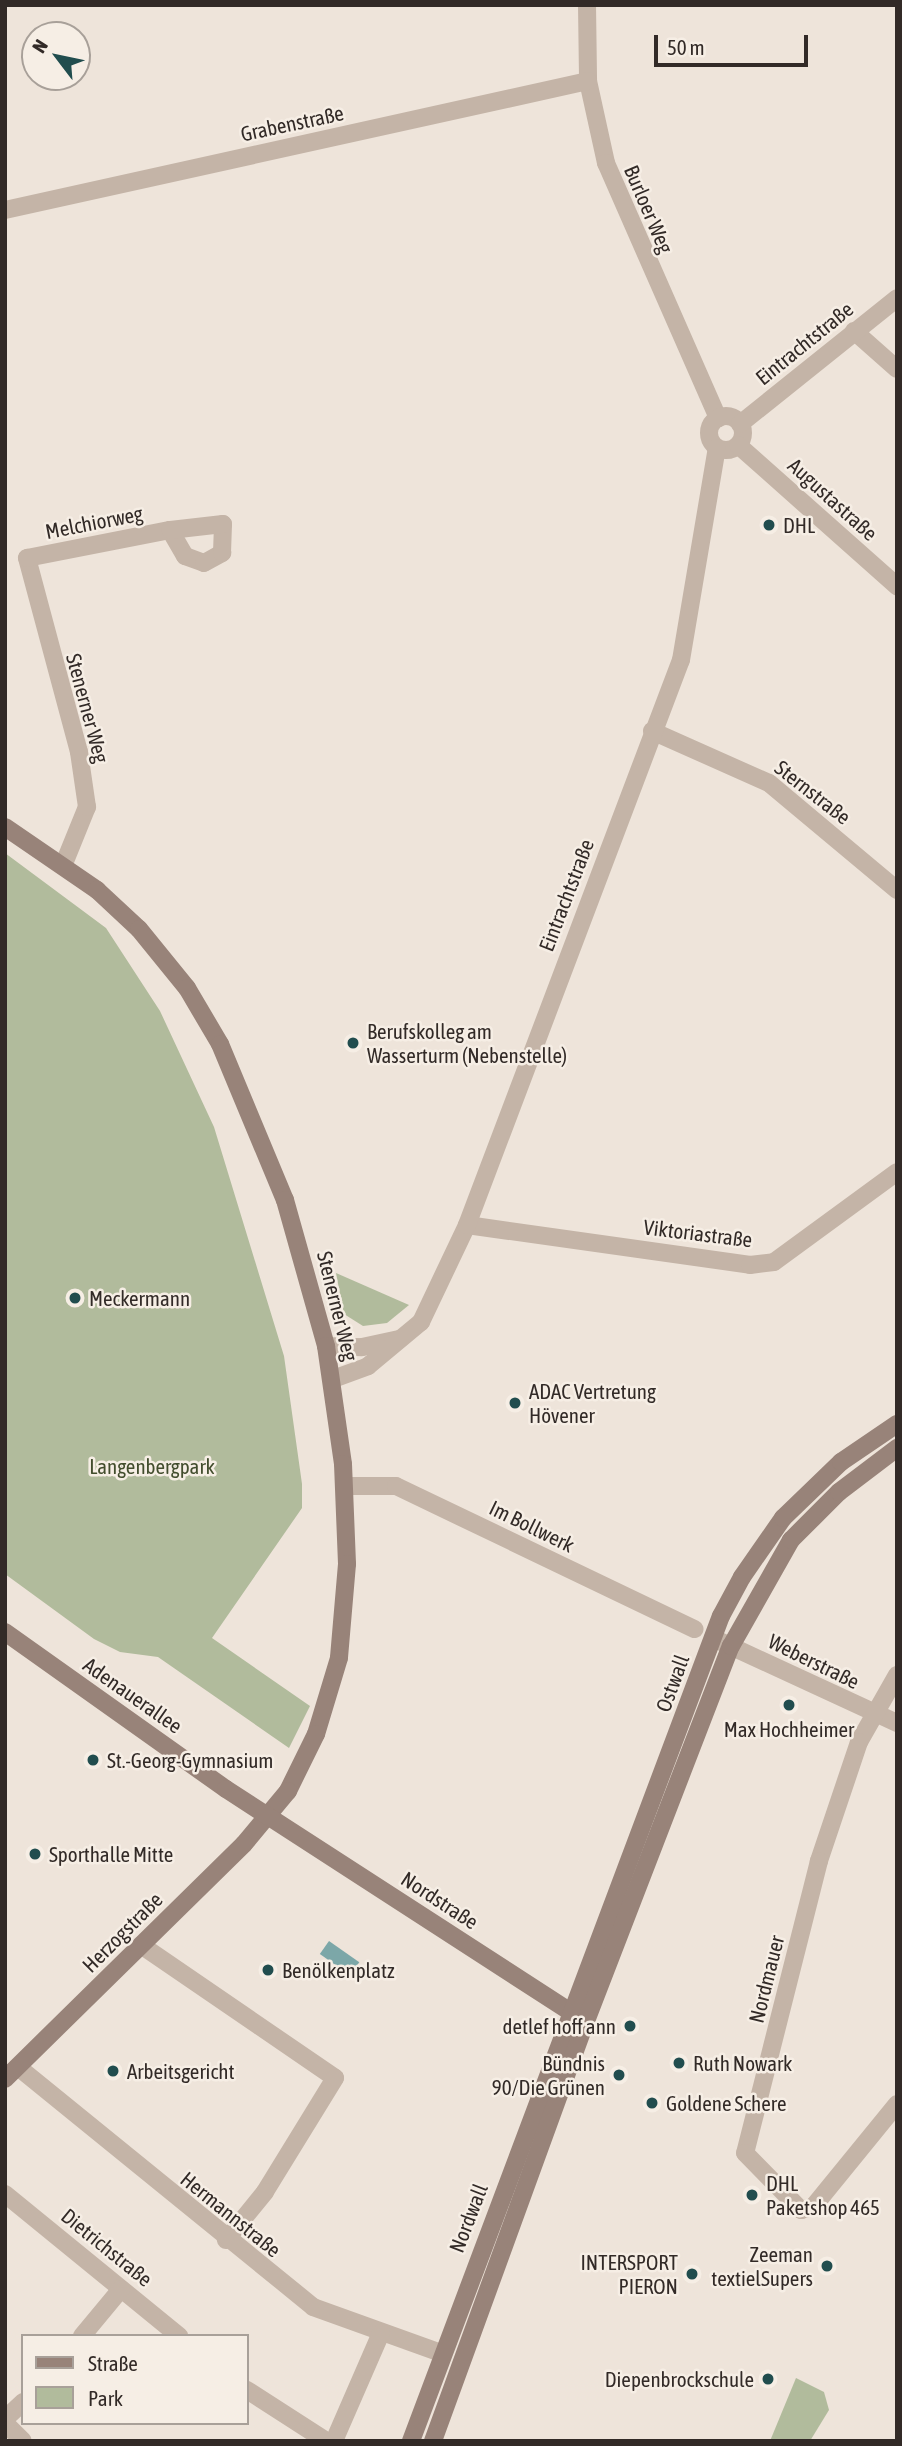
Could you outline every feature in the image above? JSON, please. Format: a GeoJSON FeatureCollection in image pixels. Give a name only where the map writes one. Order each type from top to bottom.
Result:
{"type":"FeatureCollection","features":[{"type":"Feature","properties":{"kind":"main road","name":"Stenerner Weg"},"geometry":{"type":"LineString","coordinates":[[5,827],[63,866],[139,929],[187,988],[220,1044],[285,1200],[327,1346],[345,1486],[347,1595],[339,1657],[316,1734],[270,1817]]}},
{"type":"Feature","properties":{"kind":"main road","name":"Ostwall"},"geometry":{"type":"LineString","coordinates":[[578,2017],[713,1638],[741,1577],[783,1518],[841,1462],[897,1424]]}},
{"type":"Feature","properties":{"kind":"main road","name":"Ostwall"},"geometry":{"type":"LineString","coordinates":[[578,2017],[731,1646],[791,1540],[839,1492],[897,1448]]}},
{"type":"Feature","properties":{"kind":"main road","name":"Adenauerallee"},"geometry":{"type":"LineString","coordinates":[[5,1632],[270,1817]]}},
{"type":"Feature","properties":{"kind":"main road","name":"Herzogstraße"},"geometry":{"type":"LineString","coordinates":[[11,2073],[270,1817]]}},
{"type":"Feature","properties":{"kind":"main road","name":"Nordstraße"},"geometry":{"type":"LineString","coordinates":[[270,1817],[578,2017]]}},
{"type":"Feature","properties":{"kind":"main road","name":"Nordwall"},"geometry":{"type":"LineString","coordinates":[[411,2441],[441,2353],[578,2017]]}},
{"type":"Feature","properties":{"kind":"main road","name":"Nordwall"},"geometry":{"type":"LineString","coordinates":[[433,2441],[578,2017]]}},
{"type":"Feature","properties":{"kind":"street","name":"Burloer Weg"},"geometry":{"type":"LineString","coordinates":[[587,5],[588,81],[606,163],[623,211],[718,418]]}},
{"type":"Feature","properties":{"kind":"street","name":"Grabenstraße"},"geometry":{"type":"LineString","coordinates":[[5,209],[588,81]]}},
{"type":"Feature","properties":{"kind":"street","name":"Eintrachtstraße"},"geometry":{"type":"LineString","coordinates":[[740,424],[897,298]]}},
{"type":"Feature","properties":{"kind":"street"},"geometry":{"type":"LineString","coordinates":[[854,331],[897,369]]}},
{"type":"Feature","properties":{"kind":"street"},"geometry":{"type":"LineString","coordinates":[[730,417],[740,424],[743,435],[738,445],[724,451],[717,448],[708,433],[718,418],[730,417]]}},
{"type":"Feature","properties":{"kind":"street","name":"Augustastraße"},"geometry":{"type":"LineString","coordinates":[[738,445],[897,586]]}},
{"type":"Feature","properties":{"kind":"street","name":"Eintrachtstraße"},"geometry":{"type":"LineString","coordinates":[[333,1379],[368,1366],[404,1339],[432,1306],[467,1225],[689,627],[717,448]]}},
{"type":"Feature","properties":{"kind":"street","name":"Melchiorweg"},"geometry":{"type":"LineString","coordinates":[[27,558],[170,530]]}},
{"type":"Feature","properties":{"kind":"street","name":"Stenerner Weg"},"geometry":{"type":"LineString","coordinates":[[27,558],[79,752],[87,807],[63,866]]}},
{"type":"Feature","properties":{"kind":"street","name":"Sternstraße"},"geometry":{"type":"LineString","coordinates":[[652,731],[769,783],[897,890]]}},
{"type":"Feature","properties":{"kind":"street","name":"Viktoriastraße"},"geometry":{"type":"LineString","coordinates":[[467,1225],[750,1265],[774,1262],[897,1172]]}},
{"type":"Feature","properties":{"kind":"street"},"geometry":{"type":"LineString","coordinates":[[327,1346],[362,1347],[404,1339]]}},
{"type":"Feature","properties":{"kind":"street","name":"Im Bollwerk"},"geometry":{"type":"LineString","coordinates":[[345,1486],[396,1486],[694,1629]]}},
{"type":"Feature","properties":{"kind":"street","name":"Weberstraße"},"geometry":{"type":"LineString","coordinates":[[713,1638],[897,1723]]}},
{"type":"Feature","properties":{"kind":"street"},"geometry":{"type":"LineString","coordinates":[[873,1713],[897,1675]]}},
{"type":"Feature","properties":{"kind":"street","name":"Nordmauer"},"geometry":{"type":"LineString","coordinates":[[873,1713],[819,1861],[745,2153],[801,2210],[827,2195],[897,2104]]}},
{"type":"Feature","properties":{"kind":"street"},"geometry":{"type":"LineString","coordinates":[[141,1945],[335,2077],[264,2192],[226,2240]]}},
{"type":"Feature","properties":{"kind":"street","name":"Hermannstraße"},"geometry":{"type":"LineString","coordinates":[[11,2073],[313,2307],[441,2353]]}},
{"type":"Feature","properties":{"kind":"street","name":"Dietrichstraße"},"geometry":{"type":"LineString","coordinates":[[5,2194],[177,2334]]}},
{"type":"Feature","properties":{"kind":"street"},"geometry":{"type":"LineString","coordinates":[[84,2334],[121,2289]]}},
{"type":"Feature","properties":{"kind":"street"},"geometry":{"type":"LineString","coordinates":[[334,2441],[381,2333]]}},
{"type":"Feature","properties":{"kind":"street"},"geometry":{"type":"LineString","coordinates":[[248,2391],[327,2441]]}},
{"type":"Feature","properties":{"kind":"street"},"geometry":{"type":"LineString","coordinates":[[21,2404],[5,2421],[23,2441]]}},
{"type":"Feature","properties":{"kind":"green space","name":"Langenbergpark"},"geometry":{"type":"Polygon","coordinates":[[[5,853],[106,928],[160,1011],[214,1127],[284,1356],[302,1484],[302,1508],[212,1638],[310,1706],[289,1748],[158,1657],[120,1652],[94,1639],[5,1574],[5,853]]]}},
{"type":"Feature","properties":{"kind":"green space"},"geometry":{"type":"Polygon","coordinates":[[[336,1273],[409,1305],[387,1323],[363,1326],[344,1314],[336,1273]]]}},
{"type":"Feature","properties":{"kind":"green space"},"geometry":{"type":"Polygon","coordinates":[[[796,2378],[824,2392],[829,2410],[810,2441],[770,2441],[796,2378]]]}},
{"type":"Feature","properties":{"kind":"water"},"geometry":{"type":"Polygon","coordinates":[[[329,1941],[359,1962],[350,1975],[320,1954],[329,1941]]]}},
{"type":"Feature","properties":{"kind":"place","name":"DHL"},"geometry":{"type":"Point","coordinates":[769,525]}},
{"type":"Feature","properties":{"kind":"place","name":"Berufskolleg am Wasserturm (Nebenstelle)"},"geometry":{"type":"Point","coordinates":[353,1043]}},
{"type":"Feature","properties":{"kind":"place","name":"Meckermann"},"geometry":{"type":"Point","coordinates":[75,1298]}},
{"type":"Feature","properties":{"kind":"place","name":"ADAC Vertretung Hövener"},"geometry":{"type":"Point","coordinates":[515,1403]}},
{"type":"Feature","properties":{"kind":"place","name":"Max Hochheimer"},"geometry":{"type":"Point","coordinates":[789,1705]}},
{"type":"Feature","properties":{"kind":"place","name":"St.-Georg-Gymnasium"},"geometry":{"type":"Point","coordinates":[93,1760]}},
{"type":"Feature","properties":{"kind":"place","name":"Sporthalle Mitte"},"geometry":{"type":"Point","coordinates":[35,1854]}},
{"type":"Feature","properties":{"kind":"place","name":"Benölkenplatz"},"geometry":{"type":"Point","coordinates":[268,1970]}},
{"type":"Feature","properties":{"kind":"place","name":"detlef hoff ann"},"geometry":{"type":"Point","coordinates":[630,2026]}},
{"type":"Feature","properties":{"kind":"place","name":"Ruth Nowark"},"geometry":{"type":"Point","coordinates":[679,2063]}},
{"type":"Feature","properties":{"kind":"place","name":"Arbeitsgericht"},"geometry":{"type":"Point","coordinates":[113,2071]}},
{"type":"Feature","properties":{"kind":"place","name":"Bündnis 90/Die Grünen"},"geometry":{"type":"Point","coordinates":[619,2075]}},
{"type":"Feature","properties":{"kind":"place","name":"Goldene Schere"},"geometry":{"type":"Point","coordinates":[652,2103]}},
{"type":"Feature","properties":{"kind":"place","name":"DHL Paketshop 465"},"geometry":{"type":"Point","coordinates":[752,2195]}},
{"type":"Feature","properties":{"kind":"place","name":"Zeeman textielSupers"},"geometry":{"type":"Point","coordinates":[827,2266]}},
{"type":"Feature","properties":{"kind":"place","name":"INTERSPORT PIERON"},"geometry":{"type":"Point","coordinates":[692,2274]}},
{"type":"Feature","properties":{"kind":"place","name":"Diepenbrockschule"},"geometry":{"type":"Point","coordinates":[768,2379]}}]}
